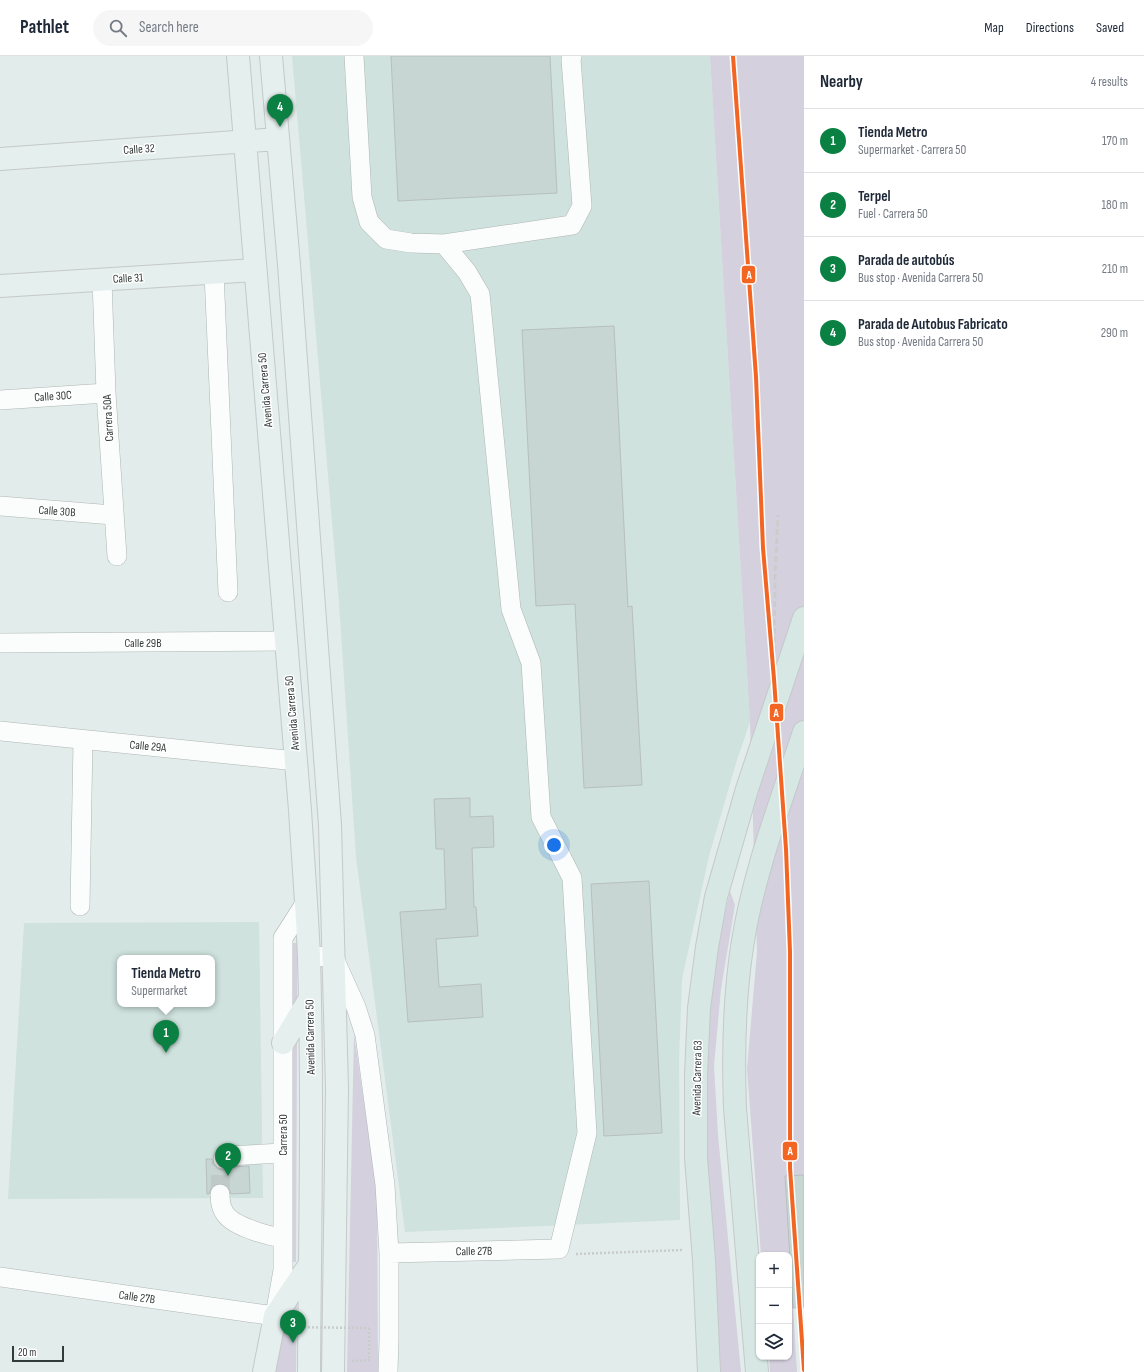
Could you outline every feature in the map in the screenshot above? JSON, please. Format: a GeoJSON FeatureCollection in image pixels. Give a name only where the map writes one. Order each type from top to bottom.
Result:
{"type":"FeatureCollection","features":[{"type":"Feature","properties":{"kind":"highway","name":"Avenida Carrera 63"},"geometry":{"type":"LineString","coordinates":[[709,1372],[704,1260],[696,1158],[696,1075],[699,1008],[707,947],[716,897],[747,789],[804,618]]}},
{"type":"Feature","properties":{"kind":"highway"},"geometry":{"type":"LineString","coordinates":[[757,1372],[735,1108],[734,1034],[738,977],[742,946],[756,881],[804,732]]}},
{"type":"Feature","properties":{"kind":"main road","name":"Avenida Carrera 50"},"geometry":{"type":"LineString","coordinates":[[238,56],[296,761],[309,957],[311,1132],[309,1372]]}},
{"type":"Feature","properties":{"kind":"main road"},"geometry":{"type":"LineString","coordinates":[[271,56],[289,265],[328,803],[337,1089],[333,1372]]}},
{"type":"Feature","properties":{"kind":"main road","name":"Calle 32"},"geometry":{"type":"LineString","coordinates":[[0,159],[278,139]]}},
{"type":"Feature","properties":{"kind":"main road","name":"Calle 31"},"geometry":{"type":"LineString","coordinates":[[0,286],[255,270]]}},
{"type":"Feature","properties":{"kind":"main road"},"geometry":{"type":"LineString","coordinates":[[283,1044],[309,998]]}},
{"type":"Feature","properties":{"kind":"main road"},"geometry":{"type":"LineString","coordinates":[[277,1322],[310,1264]]}},
{"type":"Feature","properties":{"kind":"main road","name":"Carrera 50"},"geometry":{"type":"LineString","coordinates":[[264,1372],[277,1322]]}},
{"type":"Feature","properties":{"kind":"street"},"geometry":{"type":"LineString","coordinates":[[354,56],[362,197],[369,222],[386,240],[411,243],[444,244],[572,225],[582,206],[571,57]]}},
{"type":"Feature","properties":{"kind":"street"},"geometry":{"type":"LineString","coordinates":[[444,244],[467,272],[480,294],[511,609],[531,663],[541,817],[572,878],[587,1133],[559,1248]]}},
{"type":"Feature","properties":{"kind":"street"},"geometry":{"type":"LineString","coordinates":[[214,273],[228,592]]}},
{"type":"Feature","properties":{"kind":"street","name":"Carrera 50A"},"geometry":{"type":"LineString","coordinates":[[102,280],[106,393],[113,515],[117,556]]}},
{"type":"Feature","properties":{"kind":"street","name":"Calle 30C"},"geometry":{"type":"LineString","coordinates":[[0,400],[106,393]]}},
{"type":"Feature","properties":{"kind":"street","name":"Calle 30B"},"geometry":{"type":"LineString","coordinates":[[0,506],[113,515]]}},
{"type":"Feature","properties":{"kind":"street","name":"Calle 29B"},"geometry":{"type":"LineString","coordinates":[[0,643],[286,642]]}},
{"type":"Feature","properties":{"kind":"street","name":"Calle 29A"},"geometry":{"type":"LineString","coordinates":[[0,731],[296,761]]}},
{"type":"Feature","properties":{"kind":"street"},"geometry":{"type":"LineString","coordinates":[[80,906],[83,740]]}},
{"type":"Feature","properties":{"kind":"street","name":"Carrera 50"},"geometry":{"type":"LineString","coordinates":[[277,1322],[283,1270],[283,938],[306,902]]}},
{"type":"Feature","properties":{"kind":"street"},"geometry":{"type":"LineString","coordinates":[[309,957],[333,956],[356,1007],[365,1035],[385,1185],[388,1253],[388,1372]]}},
{"type":"Feature","properties":{"kind":"street"},"geometry":{"type":"LineString","coordinates":[[222,1159],[228,1156],[284,1153]]}},
{"type":"Feature","properties":{"kind":"street"},"geometry":{"type":"LineString","coordinates":[[220,1194],[220,1201],[224,1213],[232,1222],[268,1236],[283,1238]]}},
{"type":"Feature","properties":{"kind":"street","name":"Calle 27B"},"geometry":{"type":"LineString","coordinates":[[388,1253],[559,1248]]}},
{"type":"Feature","properties":{"kind":"street","name":"Calle 27B"},"geometry":{"type":"LineString","coordinates":[[0,1277],[277,1322]]}},
{"type":"Feature","properties":{"kind":"path"},"geometry":{"type":"LineString","coordinates":[[559,1248],[570,1254],[686,1250]]}},
{"type":"Feature","properties":{"kind":"path"},"geometry":{"type":"LineString","coordinates":[[277,1322],[368,1328],[368,1360]]}},
{"type":"Feature","properties":{"kind":"shaded area"},"geometry":{"type":"Polygon","coordinates":[[[292,56],[710,56],[750,722],[737,760],[709,856],[682,979],[679,1060],[680,1220],[405,1232],[356,857],[339,603],[292,56]]]}},
{"type":"Feature","properties":{"kind":"shaded area"},"geometry":{"type":"Polygon","coordinates":[[[710,56],[804,56],[804,1175],[785,1176],[790,1252],[761,1252],[747,1069],[757,952],[750,722],[710,56]]]}},
{"type":"Feature","properties":{"kind":"shaded area"},"geometry":{"type":"Polygon","coordinates":[[[730,891],[735,905],[721,989],[714,1066],[718,1135],[741,1372],[719,1372],[702,1094],[712,980],[730,891]]]}},
{"type":"Feature","properties":{"kind":"shaded area"},"geometry":{"type":"Polygon","coordinates":[[[259,922],[263,1198],[8,1199],[24,923],[259,922]]]}},
{"type":"Feature","properties":{"kind":"shaded area"},"geometry":{"type":"Polygon","coordinates":[[[289,943],[297,943],[297,1002],[289,1014],[289,943]]]}},
{"type":"Feature","properties":{"kind":"shaded area"},"geometry":{"type":"Polygon","coordinates":[[[354,1034],[377,1192],[378,1372],[347,1372],[354,1034]]]}},
{"type":"Feature","properties":{"kind":"shaded area"},"geometry":{"type":"Polygon","coordinates":[[[291,1043],[297,1043],[296,1262],[290,1262],[291,1043]]]}},
{"type":"Feature","properties":{"kind":"shaded area"},"geometry":{"type":"Polygon","coordinates":[[[792,1290],[797,1372],[770,1372],[769,1360],[792,1360],[792,1290]]]}},
{"type":"Feature","properties":{"kind":"shaded area"},"geometry":{"type":"Polygon","coordinates":[[[297,1299],[296,1372],[273,1372],[282,1321],[297,1299]]]}},
{"type":"Feature","properties":{"kind":"building"},"geometry":{"type":"Polygon","coordinates":[[[391,56],[550,56],[557,193],[398,201],[391,56]]]}},
{"type":"Feature","properties":{"kind":"building"},"geometry":{"type":"Polygon","coordinates":[[[614,326],[628,607],[632,606],[642,785],[584,788],[575,604],[536,606],[522,330],[614,326]]]}},
{"type":"Feature","properties":{"kind":"building"},"geometry":{"type":"Polygon","coordinates":[[[470,798],[470,817],[493,816],[494,847],[472,848],[474,907],[476,907],[478,936],[436,939],[439,987],[481,984],[483,1017],[408,1022],[400,912],[446,909],[444,849],[436,849],[434,799],[470,798]]]}},
{"type":"Feature","properties":{"kind":"building"},"geometry":{"type":"Polygon","coordinates":[[[649,881],[662,1133],[604,1136],[591,884],[649,881]]]}},
{"type":"Feature","properties":{"kind":"building"},"geometry":{"type":"Polygon","coordinates":[[[206,1159],[212,1159],[214,1165],[218,1169],[223,1170],[231,1167],[249,1166],[250,1193],[231,1194],[226,1185],[220,1183],[214,1185],[209,1194],[207,1194],[206,1159]]]}},
{"type":"Feature","properties":{"kind":"building"},"geometry":{"type":"Polygon","coordinates":[[[804,1175],[804,1307],[793,1308],[792,1252],[790,1252],[785,1176],[804,1175]]]}},
{"type":"Feature","properties":{"kind":"tunnel"},"geometry":{"type":"LineString","coordinates":[[220,1194],[221,1163],[223,1159]]}},
{"type":"Feature","properties":{"kind":"railway"},"geometry":{"type":"LineString","coordinates":[[774,679],[775,577],[778,515]]}},
{"type":"Feature","properties":{"kind":"transit line","name":"A"},"geometry":{"type":"LineString","coordinates":[[733,56],[756,377],[763,548],[786,849],[790,952],[790,1168],[804,1370]]}},
{"type":"Feature","properties":{"kind":"place","name":"Parada de Autobus Fabricato"},"geometry":{"type":"Point","coordinates":[280,127]}},
{"type":"Feature","properties":{"kind":"place","name":"Tienda Metro"},"geometry":{"type":"Point","coordinates":[166,1053]}},
{"type":"Feature","properties":{"kind":"place","name":"Terpel"},"geometry":{"type":"Point","coordinates":[228,1176]}},
{"type":"Feature","properties":{"kind":"place","name":"Parada de autobús"},"geometry":{"type":"Point","coordinates":[293,1343]}}]}
